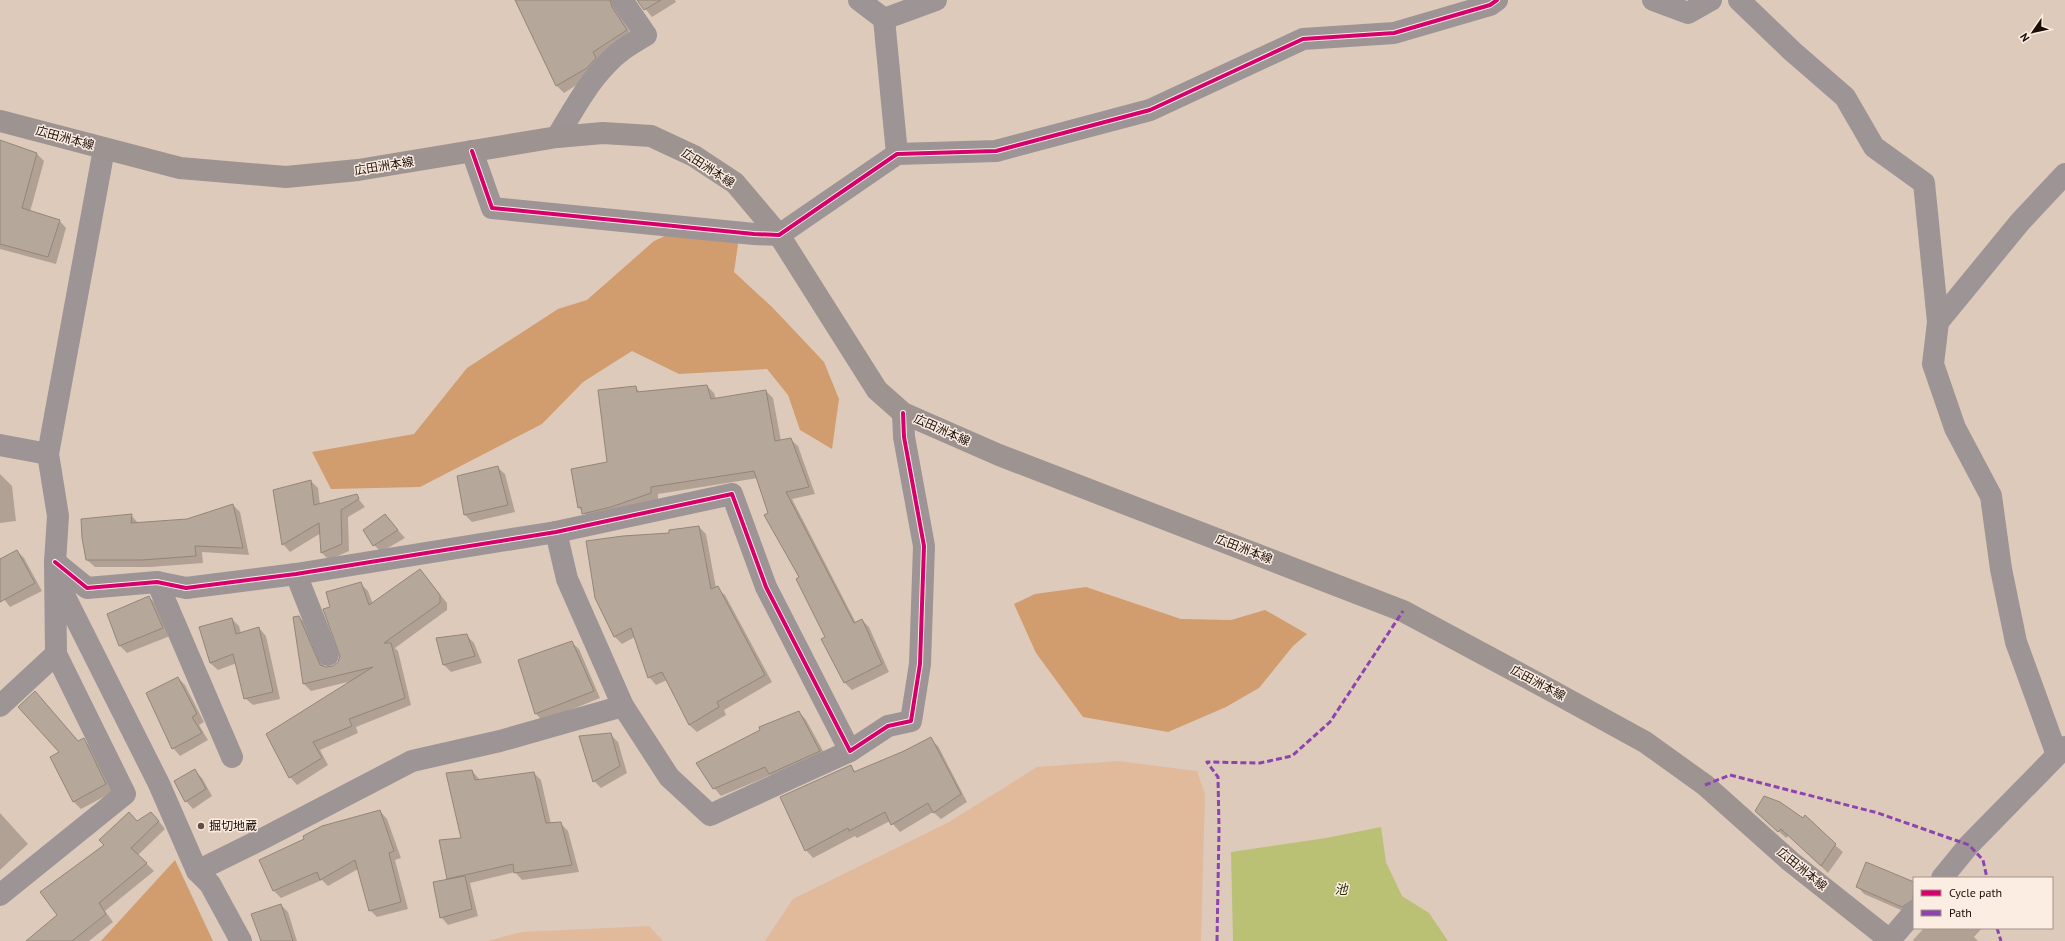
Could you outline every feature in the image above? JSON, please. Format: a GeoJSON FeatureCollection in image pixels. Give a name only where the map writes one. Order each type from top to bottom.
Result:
{"type":"FeatureCollection","features":[{"type":"Feature","properties":{"kind":"main road","name":"広田洲本線"},"geometry":{"type":"LineString","coordinates":[[0,121],[180,168],[286,177],[358,170],[557,137],[603,133],[651,136],[694,156],[735,183],[779,235],[878,390],[903,413],[999,455],[1403,611],[1645,742],[1705,785],[1790,861],[1891,941]]}},
{"type":"Feature","properties":{"kind":"street"},"geometry":{"type":"LineString","coordinates":[[557,137],[574,108],[605,65],[623,49],[646,35],[622,0]]}},
{"type":"Feature","properties":{"kind":"street"},"geometry":{"type":"LineString","coordinates":[[859,0],[884,18],[898,154]]}},
{"type":"Feature","properties":{"kind":"street"},"geometry":{"type":"LineString","coordinates":[[884,18],[936,0]]}},
{"type":"Feature","properties":{"kind":"street"},"geometry":{"type":"LineString","coordinates":[[472,151],[492,208],[754,234],[779,235],[898,154],[996,151],[1150,110],[1303,39],[1394,33],[1490,5],[1497,0]]}},
{"type":"Feature","properties":{"kind":"street"},"geometry":{"type":"LineString","coordinates":[[1653,0],[1688,13],[1711,0]]}},
{"type":"Feature","properties":{"kind":"street"},"geometry":{"type":"LineString","coordinates":[[1739,0],[1792,51],[1845,97],[1874,147],[1924,183],[1938,322],[1933,364],[1954,428],[1991,496],[2001,569],[2016,642],[2061,751],[1969,845],[1943,877]]}},
{"type":"Feature","properties":{"kind":"street"},"geometry":{"type":"LineString","coordinates":[[0,895],[125,794],[56,654],[55,562],[58,516],[48,454],[104,149]]}},
{"type":"Feature","properties":{"kind":"street"},"geometry":{"type":"LineString","coordinates":[[1938,322],[2020,222],[2065,174]]}},
{"type":"Feature","properties":{"kind":"street"},"geometry":{"type":"LineString","coordinates":[[556,532],[567,579],[623,706],[669,777],[710,815],[850,751],[888,726],[911,721],[920,664],[924,546],[904,437],[903,413]]}},
{"type":"Feature","properties":{"kind":"street"},"geometry":{"type":"LineString","coordinates":[[0,445],[48,454]]}},
{"type":"Feature","properties":{"kind":"street"},"geometry":{"type":"LineString","coordinates":[[55,562],[87,588],[157,582],[186,588],[296,574],[556,532],[732,494],[766,587],[850,751]]}},
{"type":"Feature","properties":{"kind":"street"},"geometry":{"type":"LineString","coordinates":[[55,562],[66,599],[159,784],[197,871],[210,884],[241,941]]}},
{"type":"Feature","properties":{"kind":"street"},"geometry":{"type":"LineString","coordinates":[[296,574],[328,655]]}},
{"type":"Feature","properties":{"kind":"street"},"geometry":{"type":"LineString","coordinates":[[157,582],[232,757]]}},
{"type":"Feature","properties":{"kind":"street"},"geometry":{"type":"LineString","coordinates":[[0,706],[56,654]]}},
{"type":"Feature","properties":{"kind":"street"},"geometry":{"type":"LineString","coordinates":[[197,871],[412,761],[500,741],[623,706]]}},
{"type":"Feature","properties":{"kind":"street"},"geometry":{"type":"LineString","coordinates":[[1891,941],[1913,913]]}},
{"type":"Feature","properties":{"kind":"shaded area"},"geometry":{"type":"Polygon","coordinates":[[[704,218],[740,230],[734,272],[772,307],[824,362],[839,399],[832,449],[800,430],[788,395],[767,369],[679,374],[632,351],[583,382],[542,424],[420,487],[331,489],[312,452],[414,434],[467,368],[558,309],[587,300],[654,241],[704,218]]]}},
{"type":"Feature","properties":{"kind":"shaded area"},"geometry":{"type":"Polygon","coordinates":[[[1086,587],[1181,619],[1231,620],[1265,610],[1307,634],[1293,646],[1259,688],[1226,707],[1168,732],[1083,717],[1036,653],[1014,604],[1035,594],[1086,587]]]}},
{"type":"Feature","properties":{"kind":"shaded area"},"geometry":{"type":"Polygon","coordinates":[[[1118,761],[1197,771],[1205,794],[1201,941],[765,941],[793,899],[949,822],[1037,767],[1118,761]]]}},
{"type":"Feature","properties":{"kind":"shaded area"},"geometry":{"type":"Polygon","coordinates":[[[175,860],[213,941],[101,941],[175,860]]]}},
{"type":"Feature","properties":{"kind":"shaded area"},"geometry":{"type":"Polygon","coordinates":[[[649,926],[663,941],[487,941],[522,932],[649,926]]]}},
{"type":"Feature","properties":{"kind":"water","name":"池"},"geometry":{"type":"Polygon","coordinates":[[[1381,827],[1386,862],[1402,896],[1429,913],[1448,941],[1233,941],[1231,852],[1326,838],[1381,827]]]}},
{"type":"Feature","properties":{"kind":"building"},"geometry":{"type":"Polygon","coordinates":[[[515,0],[610,0],[612,7],[627,30],[593,52],[596,58],[587,68],[556,86],[515,0]]]}},
{"type":"Feature","properties":{"kind":"building"},"geometry":{"type":"Polygon","coordinates":[[[637,0],[661,0],[644,10],[637,0]]]}},
{"type":"Feature","properties":{"kind":"building"},"geometry":{"type":"Polygon","coordinates":[[[0,140],[37,153],[22,208],[60,220],[48,257],[0,244],[0,140]]]}},
{"type":"Feature","properties":{"kind":"building"},"geometry":{"type":"Polygon","coordinates":[[[707,385],[711,399],[766,390],[775,441],[791,438],[809,487],[786,492],[854,623],[862,619],[882,664],[844,683],[821,639],[825,637],[796,579],[799,577],[764,515],[768,513],[754,471],[651,487],[651,493],[611,507],[582,514],[581,507],[578,508],[571,469],[607,462],[598,390],[636,386],[637,392],[707,385]]]}},
{"type":"Feature","properties":{"kind":"building"},"geometry":{"type":"Polygon","coordinates":[[[498,466],[508,505],[464,515],[457,476],[498,466]]]}},
{"type":"Feature","properties":{"kind":"building"},"geometry":{"type":"Polygon","coordinates":[[[311,480],[314,505],[357,494],[359,499],[341,510],[342,544],[321,553],[319,523],[282,545],[273,490],[311,480]]]}},
{"type":"Feature","properties":{"kind":"building"},"geometry":{"type":"Polygon","coordinates":[[[233,504],[243,548],[195,546],[196,556],[142,560],[86,560],[82,538],[81,519],[132,514],[131,523],[187,519],[233,504]]]}},
{"type":"Feature","properties":{"kind":"building"},"geometry":{"type":"Polygon","coordinates":[[[385,514],[398,530],[373,546],[363,530],[385,514]]]}},
{"type":"Feature","properties":{"kind":"building"},"geometry":{"type":"Polygon","coordinates":[[[699,526],[711,589],[718,586],[765,675],[717,702],[719,707],[689,725],[662,672],[648,678],[631,628],[614,637],[595,598],[586,541],[623,536],[669,533],[669,530],[699,526]]]}},
{"type":"Feature","properties":{"kind":"building"},"geometry":{"type":"Polygon","coordinates":[[[17,550],[35,583],[0,602],[0,559],[17,550]]]}},
{"type":"Feature","properties":{"kind":"building"},"geometry":{"type":"Polygon","coordinates":[[[420,569],[440,595],[440,603],[384,643],[391,643],[405,698],[349,719],[352,726],[313,742],[322,758],[289,778],[266,734],[373,667],[303,684],[293,617],[299,616],[320,665],[326,667],[333,666],[338,662],[340,656],[323,609],[330,607],[326,592],[361,582],[369,605],[420,569]]]}},
{"type":"Feature","properties":{"kind":"building"},"geometry":{"type":"Polygon","coordinates":[[[149,596],[163,628],[119,646],[107,614],[149,596]]]}},
{"type":"Feature","properties":{"kind":"building"},"geometry":{"type":"Polygon","coordinates":[[[232,618],[236,634],[259,627],[273,692],[244,699],[233,654],[210,663],[199,627],[232,618]]]}},
{"type":"Feature","properties":{"kind":"building"},"geometry":{"type":"Polygon","coordinates":[[[467,634],[475,656],[443,665],[436,638],[467,634]]]}},
{"type":"Feature","properties":{"kind":"building"},"geometry":{"type":"Polygon","coordinates":[[[572,641],[594,691],[535,714],[518,660],[572,641]]]}},
{"type":"Feature","properties":{"kind":"building"},"geometry":{"type":"Polygon","coordinates":[[[178,677],[197,714],[192,717],[202,733],[172,749],[146,693],[178,677]]]}},
{"type":"Feature","properties":{"kind":"building"},"geometry":{"type":"Polygon","coordinates":[[[35,691],[78,741],[84,738],[106,784],[73,802],[50,757],[59,752],[18,707],[35,691]]]}},
{"type":"Feature","properties":{"kind":"building"},"geometry":{"type":"Polygon","coordinates":[[[799,711],[820,751],[769,774],[765,767],[713,789],[696,763],[760,730],[759,727],[799,711]]]}},
{"type":"Feature","properties":{"kind":"building"},"geometry":{"type":"Polygon","coordinates":[[[611,733],[620,766],[593,782],[579,736],[611,733]]]}},
{"type":"Feature","properties":{"kind":"building"},"geometry":{"type":"Polygon","coordinates":[[[931,737],[961,794],[933,813],[928,803],[891,825],[885,812],[849,831],[848,828],[805,851],[780,797],[851,765],[854,772],[904,751],[931,737]]]}},
{"type":"Feature","properties":{"kind":"building"},"geometry":{"type":"Polygon","coordinates":[[[195,769],[206,789],[185,802],[174,781],[195,769]]]}},
{"type":"Feature","properties":{"kind":"building"},"geometry":{"type":"Polygon","coordinates":[[[472,770],[475,780],[534,772],[546,823],[561,822],[572,865],[514,873],[513,864],[447,879],[439,840],[461,838],[446,773],[472,770]]]}},
{"type":"Feature","properties":{"kind":"building"},"geometry":{"type":"Polygon","coordinates":[[[1764,796],[1780,802],[1803,818],[1805,815],[1836,844],[1821,866],[1781,829],[1778,832],[1755,811],[1764,796]]]}},
{"type":"Feature","properties":{"kind":"building"},"geometry":{"type":"Polygon","coordinates":[[[380,810],[394,851],[389,853],[401,902],[369,911],[355,860],[320,880],[317,872],[273,891],[259,860],[304,839],[303,836],[322,826],[380,810]]]}},
{"type":"Feature","properties":{"kind":"building"},"geometry":{"type":"Polygon","coordinates":[[[129,812],[137,821],[151,812],[159,821],[131,848],[147,863],[99,903],[106,914],[72,941],[26,941],[57,915],[40,892],[104,845],[99,840],[129,812]]]}},
{"type":"Feature","properties":{"kind":"building"},"geometry":{"type":"Polygon","coordinates":[[[1866,862],[1913,882],[1913,900],[1902,907],[1856,887],[1866,862]]]}},
{"type":"Feature","properties":{"kind":"building"},"geometry":{"type":"Polygon","coordinates":[[[465,876],[472,909],[440,918],[433,882],[465,876]]]}},
{"type":"Feature","properties":{"kind":"building"},"geometry":{"type":"Polygon","coordinates":[[[281,904],[293,941],[261,941],[251,914],[281,904]]]}},
{"type":"Feature","properties":{"kind":"marked path"},"geometry":{"type":"LineString","coordinates":[[1217,941],[1219,829],[1218,777],[1207,762],[1260,763],[1292,756],[1330,722],[1403,611]]}},
{"type":"Feature","properties":{"kind":"marked path"},"geometry":{"type":"LineString","coordinates":[[1705,785],[1730,775],[1878,813],[1969,845],[1983,860],[1987,877]]}},
{"type":"Feature","properties":{"kind":"marked path"},"geometry":{"type":"LineString","coordinates":[[1997,929],[2001,941]]}},
{"type":"Feature","properties":{"kind":"cycle path"},"geometry":{"type":"LineString","coordinates":[[472,151],[492,208],[754,234],[779,235],[897,154],[996,151],[1150,110],[1303,39],[1394,33],[1490,5],[1497,0]]}},
{"type":"Feature","properties":{"kind":"cycle path"},"geometry":{"type":"LineString","coordinates":[[55,562],[87,588],[157,582],[186,588],[296,574],[556,532],[732,494],[766,587],[850,751],[888,726],[911,721],[920,664],[924,546],[904,437],[903,413]]}},
{"type":"Feature","properties":{"kind":"place","name":"掘切地蔵"},"geometry":{"type":"Point","coordinates":[201,826]}}]}
